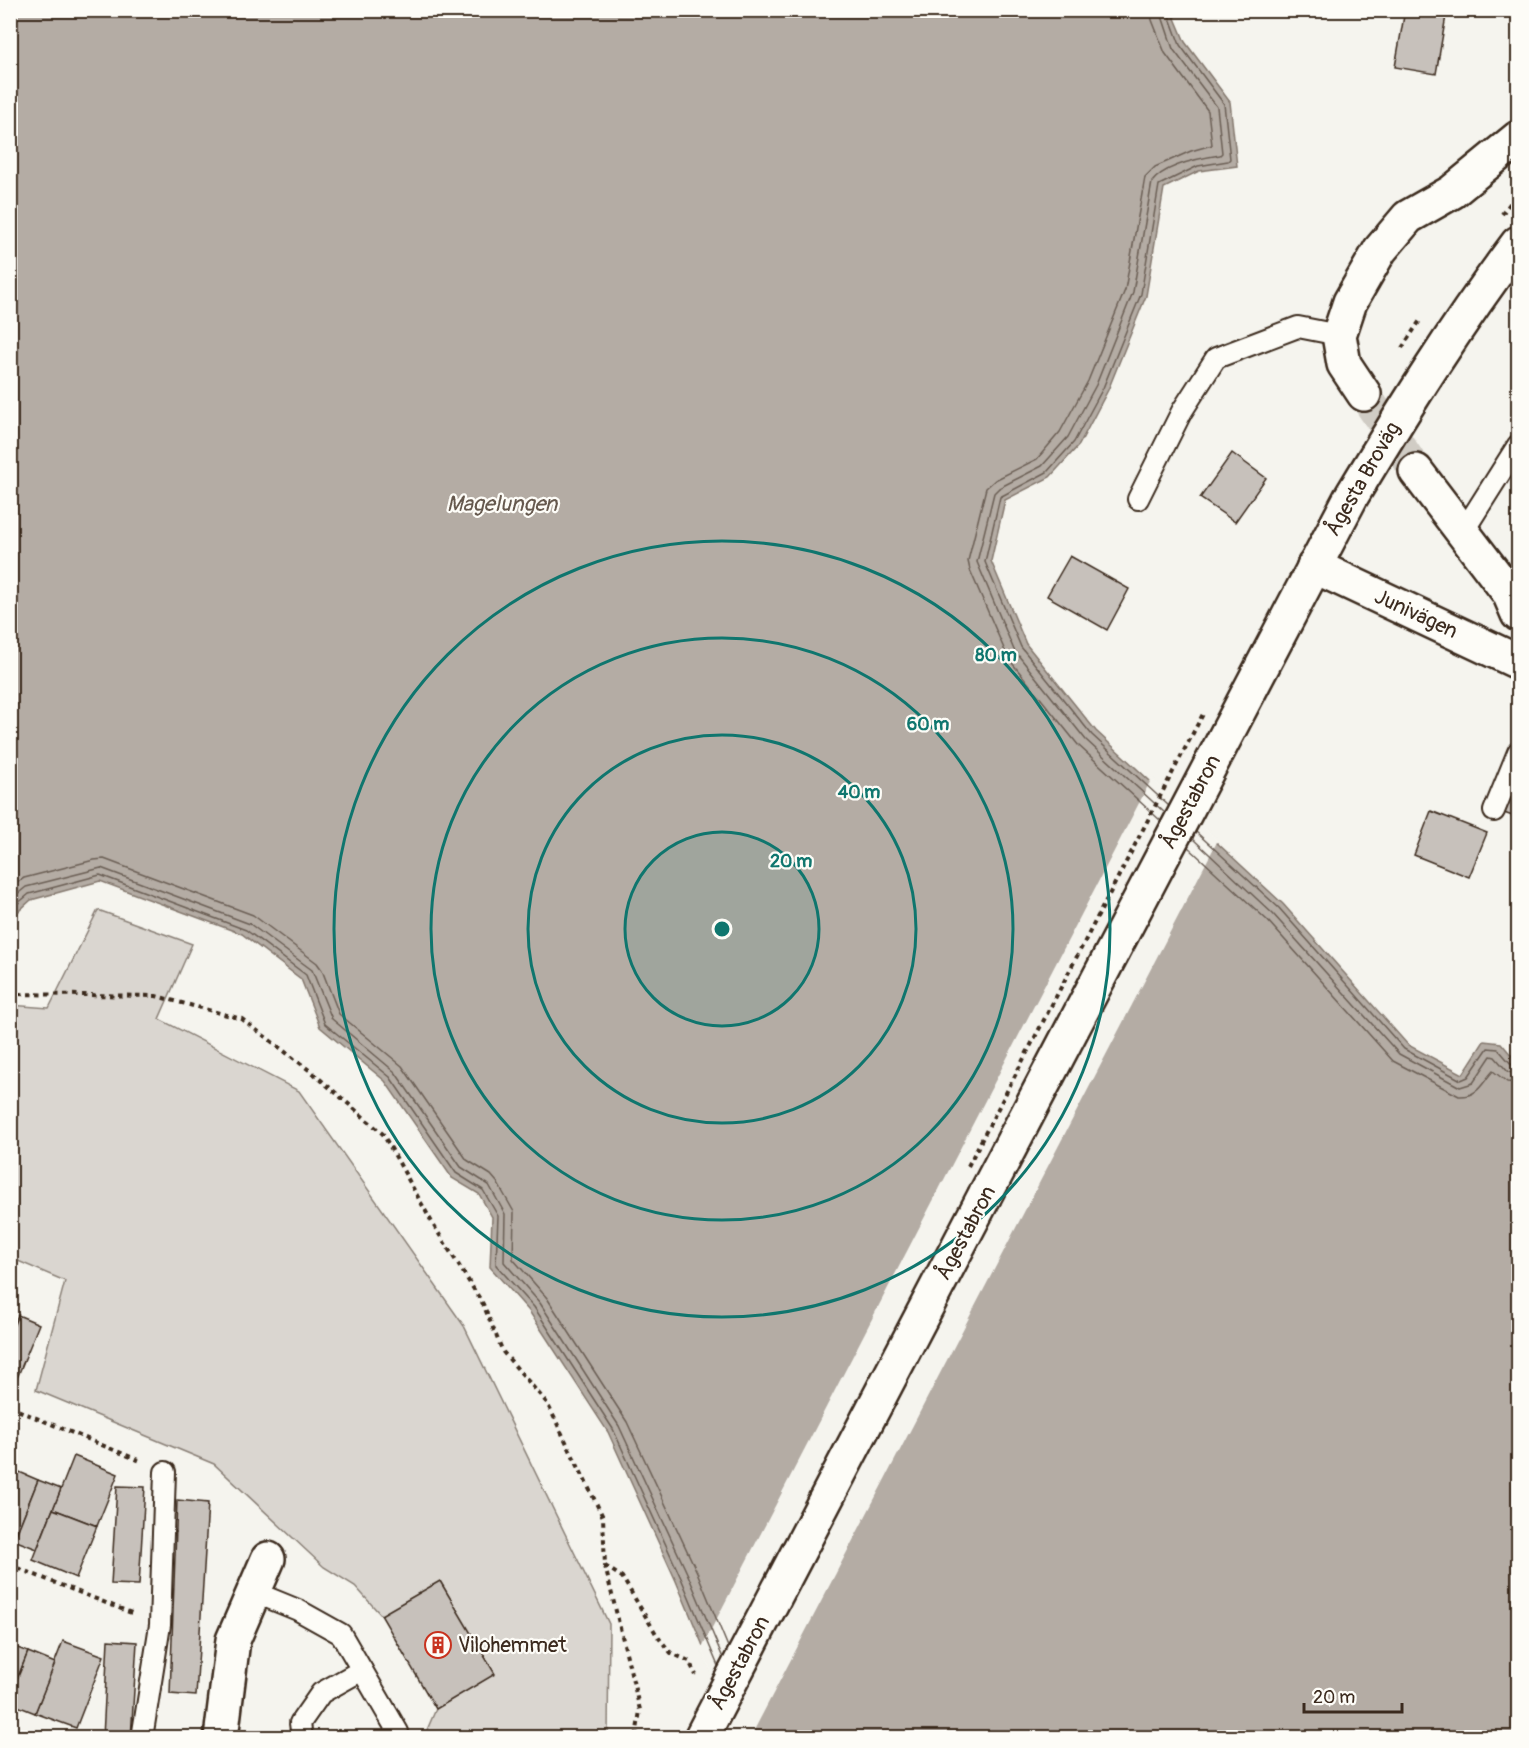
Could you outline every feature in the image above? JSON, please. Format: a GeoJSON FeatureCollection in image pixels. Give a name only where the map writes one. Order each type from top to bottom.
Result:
{"type":"FeatureCollection","features":[{"type":"Feature","properties":{"kind":"main road"},"geometry":{"type":"LineString","coordinates":[[1364,394],[1344,364],[1339,335],[1350,302],[1380,250],[1408,218],[1452,192],[1518,138]]}},
{"type":"Feature","properties":{"kind":"main road","name":"Ågesta Broväg"},"geometry":{"type":"LineString","coordinates":[[1230,728],[1314,566],[1412,395],[1478,296],[1518,243]]}},
{"type":"Feature","properties":{"kind":"main road"},"geometry":{"type":"LineString","coordinates":[[1416,471],[1509,593],[1518,614]]}},
{"type":"Feature","properties":{"kind":"main road","name":"Junivägen"},"geometry":{"type":"LineString","coordinates":[[1314,566],[1518,660]]}},
{"type":"Feature","properties":{"kind":"main road","name":"Ågestabron"},"geometry":{"type":"LineString","coordinates":[[701,1737],[1230,728]]}},
{"type":"Feature","properties":{"kind":"main road"},"geometry":{"type":"LineString","coordinates":[[221,1737],[233,1640],[268,1559]]}},
{"type":"Feature","properties":{"kind":"lane"},"geometry":{"type":"LineString","coordinates":[[1138,499],[1182,411],[1216,358],[1298,327],[1339,335]]}},
{"type":"Feature","properties":{"kind":"lane"},"geometry":{"type":"LineString","coordinates":[[1463,532],[1518,444]]}},
{"type":"Feature","properties":{"kind":"lane"},"geometry":{"type":"LineString","coordinates":[[1494,811],[1518,752]]}},
{"type":"Feature","properties":{"kind":"lane"},"geometry":{"type":"LineString","coordinates":[[142,1737],[160,1625],[165,1472]]}},
{"type":"Feature","properties":{"kind":"lane"},"geometry":{"type":"LineString","coordinates":[[254,1592],[298,1610],[341,1634],[398,1732],[396,1737]]}},
{"type":"Feature","properties":{"kind":"lane"},"geometry":{"type":"LineString","coordinates":[[302,1737],[300,1723],[321,1693],[362,1670]]}},
{"type":"Feature","properties":{"kind":"path"},"geometry":{"type":"LineString","coordinates":[[10,994],[156,996],[242,1019],[314,1073],[383,1134],[434,1226],[483,1304],[503,1352],[547,1403],[603,1517],[605,1566],[640,1710],[636,1737]]}},
{"type":"Feature","properties":{"kind":"path"},"geometry":{"type":"LineString","coordinates":[[10,1407],[165,1472]]}},
{"type":"Feature","properties":{"kind":"path"},"geometry":{"type":"LineString","coordinates":[[10,1565],[160,1625]]}},
{"type":"Feature","properties":{"kind":"path"},"geometry":{"type":"LineString","coordinates":[[605,1566],[622,1577],[658,1637],[671,1653],[689,1661]]}},
{"type":"Feature","properties":{"kind":"path"},"geometry":{"type":"LineString","coordinates":[[10,1733],[23,1737]]}},
{"type":"Feature","properties":{"kind":"shaded area"},"geometry":{"type":"Polygon","coordinates":[[[98,910],[192,944],[159,1019],[299,1091],[464,1326],[609,1624],[608,1737],[424,1737],[436,1709],[494,1674],[440,1581],[381,1615],[355,1586],[324,1567],[214,1464],[36,1390],[65,1281],[11,1258],[10,1005],[49,1008],[98,910]]]}},
{"type":"Feature","properties":{"kind":"water","name":"Magelungen"},"geometry":{"type":"Polygon","coordinates":[[[11,11],[1172,11],[1185,42],[1230,102],[1237,166],[1199,171],[1164,188],[1146,296],[1108,390],[1079,445],[1050,477],[1005,500],[991,561],[1026,644],[1096,731],[1283,904],[1408,1045],[1463,1074],[1484,1041],[1501,1043],[1518,1063],[1518,1737],[741,1737],[676,1581],[608,1432],[529,1311],[490,1267],[492,1217],[479,1194],[452,1178],[385,1081],[320,1027],[301,979],[242,934],[100,881],[31,900],[11,918],[11,11]]]}},
{"type":"Feature","properties":{"kind":"pier"},"geometry":{"type":"Polygon","coordinates":[[[1152,778],[1218,840],[750,1738],[738,1738],[701,1649],[1152,778]]]}},
{"type":"Feature","properties":{"kind":"building"},"geometry":{"type":"Polygon","coordinates":[[[1405,10],[1447,10],[1436,74],[1395,67],[1405,10]]]}},
{"type":"Feature","properties":{"kind":"building"},"geometry":{"type":"Polygon","coordinates":[[[1232,453],[1266,478],[1235,522],[1200,498],[1232,453]]]}},
{"type":"Feature","properties":{"kind":"building"},"geometry":{"type":"Polygon","coordinates":[[[1070,556],[1129,589],[1107,630],[1047,596],[1070,556]]]}},
{"type":"Feature","properties":{"kind":"building"},"geometry":{"type":"Polygon","coordinates":[[[1518,774],[1518,818],[1504,813],[1518,774]]]}},
{"type":"Feature","properties":{"kind":"building"},"geometry":{"type":"Polygon","coordinates":[[[1431,811],[1487,833],[1469,877],[1414,855],[1431,811]]]}},
{"type":"Feature","properties":{"kind":"building"},"geometry":{"type":"Polygon","coordinates":[[[18,1315],[39,1324],[15,1383],[10,1381],[10,1334],[18,1315]]]}},
{"type":"Feature","properties":{"kind":"building"},"geometry":{"type":"Polygon","coordinates":[[[74,1456],[118,1474],[97,1526],[53,1509],[74,1456]]]}},
{"type":"Feature","properties":{"kind":"building"},"geometry":{"type":"Polygon","coordinates":[[[17,1471],[38,1480],[14,1540],[10,1539],[10,1487],[17,1471]]]}},
{"type":"Feature","properties":{"kind":"building"},"geometry":{"type":"Polygon","coordinates":[[[38,1480],[61,1489],[37,1549],[14,1540],[38,1480]]]}},
{"type":"Feature","properties":{"kind":"building"},"geometry":{"type":"Polygon","coordinates":[[[117,1486],[145,1487],[139,1585],[111,1584],[117,1486]]]}},
{"type":"Feature","properties":{"kind":"building"},"geometry":{"type":"Polygon","coordinates":[[[177,1500],[208,1503],[196,1696],[170,1694],[177,1500]]]}},
{"type":"Feature","properties":{"kind":"building"},"geometry":{"type":"Polygon","coordinates":[[[53,1509],[97,1526],[76,1578],[33,1560],[53,1509]]]}},
{"type":"Feature","properties":{"kind":"building","name":"Vilohemmet"},"geometry":{"type":"Polygon","coordinates":[[[440,1581],[495,1674],[436,1709],[381,1615],[440,1581]]]}},
{"type":"Feature","properties":{"kind":"building"},"geometry":{"type":"Polygon","coordinates":[[[108,1640],[137,1642],[131,1738],[103,1737],[108,1640]]]}},
{"type":"Feature","properties":{"kind":"building"},"geometry":{"type":"Polygon","coordinates":[[[63,1641],[104,1656],[76,1728],[35,1713],[63,1641]]]}},
{"type":"Feature","properties":{"kind":"building"},"geometry":{"type":"Polygon","coordinates":[[[10,1645],[28,1652],[10,1697],[10,1645]]]}},
{"type":"Feature","properties":{"kind":"building"},"geometry":{"type":"Polygon","coordinates":[[[28,1652],[55,1663],[35,1713],[10,1703],[10,1697],[28,1652]]]}},
{"type":"Feature","properties":{"kind":"tunnel"},"geometry":{"type":"LineString","coordinates":[[1364,394],[1416,471]]}},
{"type":"Feature","properties":{"kind":"place","name":"Vilohemmet"},"geometry":{"type":"Point","coordinates":[438,1645]}}]}
